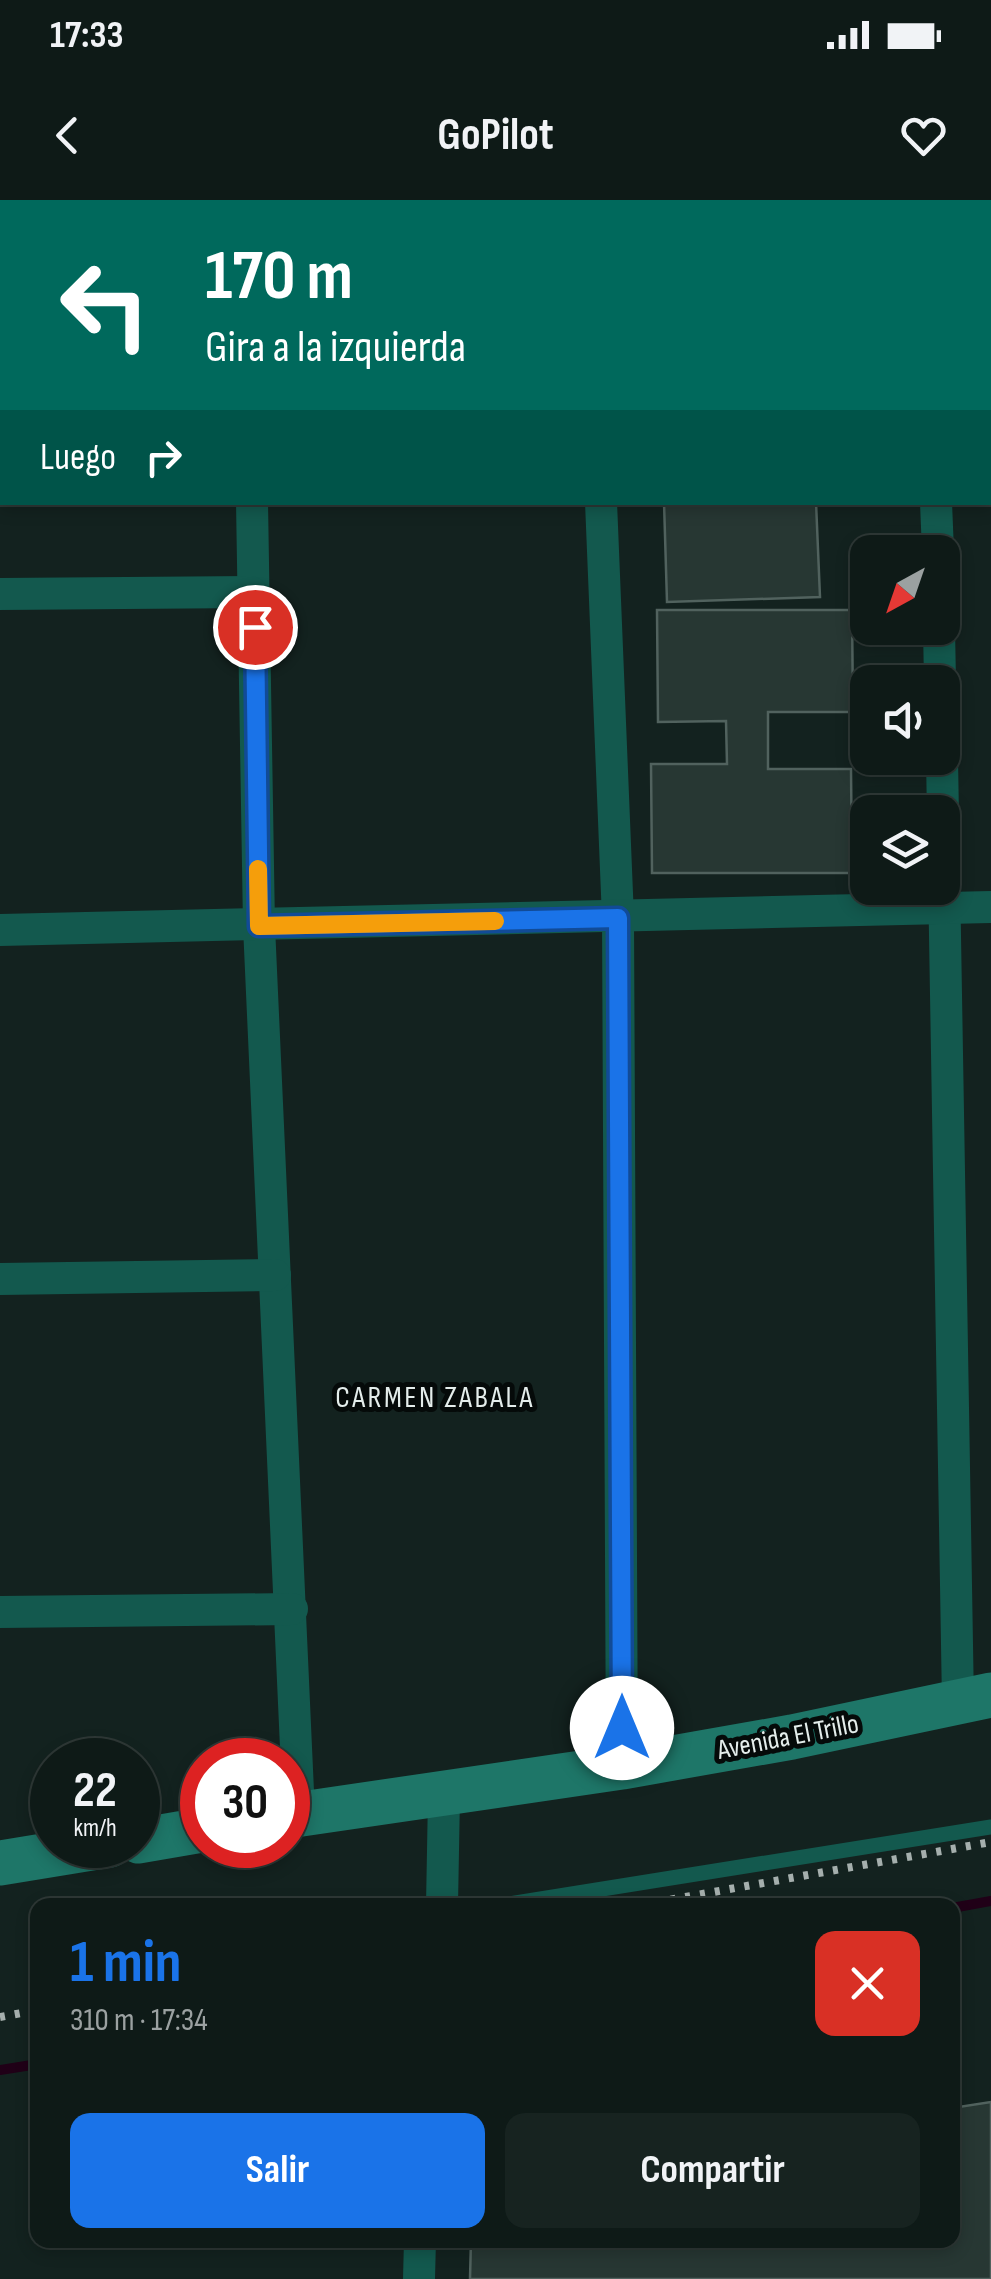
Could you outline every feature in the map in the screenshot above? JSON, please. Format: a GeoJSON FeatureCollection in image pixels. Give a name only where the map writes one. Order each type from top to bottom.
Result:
{"type":"FeatureCollection","features":[{"type":"Feature","properties":{"kind":"main road","name":"Avenida El Trillo"},"geometry":{"type":"LineString","coordinates":[[310,1813],[622,1767],[975,1699]]}},
{"type":"Feature","properties":{"kind":"main road"},"geometry":{"type":"LineString","coordinates":[[0,1863],[30,1858]]}},
{"type":"Feature","properties":{"kind":"street"},"geometry":{"type":"LineString","coordinates":[[252,505],[259,926],[292,1609],[293,1738]]}},
{"type":"Feature","properties":{"kind":"street"},"geometry":{"type":"LineString","coordinates":[[600,505],[618,918],[622,1767]]}},
{"type":"Feature","properties":{"kind":"street"},"geometry":{"type":"LineString","coordinates":[[936,505],[937,535]]}},
{"type":"Feature","properties":{"kind":"street"},"geometry":{"type":"LineString","coordinates":[[0,594],[251,592]]}},
{"type":"Feature","properties":{"kind":"street"},"geometry":{"type":"LineString","coordinates":[[942,775],[975,1699]]}},
{"type":"Feature","properties":{"kind":"street"},"geometry":{"type":"LineString","coordinates":[[0,930],[991,907]]}},
{"type":"Feature","properties":{"kind":"street"},"geometry":{"type":"LineString","coordinates":[[0,1279],[276,1275]]}},
{"type":"Feature","properties":{"kind":"street"},"geometry":{"type":"LineString","coordinates":[[0,1612],[292,1609]]}},
{"type":"Feature","properties":{"kind":"street"},"geometry":{"type":"LineString","coordinates":[[442,1898],[444,1796]]}},
{"type":"Feature","properties":{"kind":"street"},"geometry":{"type":"LineString","coordinates":[[419,2279],[420,2248]]}},
{"type":"Feature","properties":{"kind":"lane"},"geometry":{"type":"LineString","coordinates":[[546,1898],[991,1827]]}},
{"type":"Feature","properties":{"kind":"building"},"geometry":{"type":"Polygon","coordinates":[[[664,505],[816,505],[820,597],[667,602],[664,505]]]}},
{"type":"Feature","properties":{"kind":"building"},"geometry":{"type":"Polygon","coordinates":[[[657,610],[850,610],[850,712],[768,712],[768,769],[850,769],[850,873],[652,873],[651,764],[727,764],[726,721],[658,722],[657,610]]]}},
{"type":"Feature","properties":{"kind":"building"},"geometry":{"type":"Polygon","coordinates":[[[991,2102],[991,2279],[470,2279],[471,2248],[960,2248],[960,2107],[991,2102]]]}},
{"type":"Feature","properties":{"kind":"waterway"},"geometry":{"type":"LineString","coordinates":[[960,1907],[991,1901]]}},
{"type":"Feature","properties":{"kind":"waterway"},"geometry":{"type":"LineString","coordinates":[[0,2070],[30,2065]]}},
{"type":"Feature","properties":{"kind":"railway"},"geometry":{"type":"LineString","coordinates":[[680,1898],[991,1842]]}},
{"type":"Feature","properties":{"kind":"railway"},"geometry":{"type":"LineString","coordinates":[[0,2017],[30,2011]]}},
{"type":"Feature","properties":{"kind":"slow traffic"},"geometry":{"type":"LineString","coordinates":[[258,869],[259,926],[495,921]]}},
{"type":"Feature","properties":{"kind":"district","name":"CARMEN ZABALA"},"geometry":{"type":"Point","coordinates":[435,1398]}},
{"type":"Feature","properties":{"kind":"route"},"geometry":{"type":"LineString","coordinates":[[255,627],[259,926],[618,918],[622,1728]]}}]}
